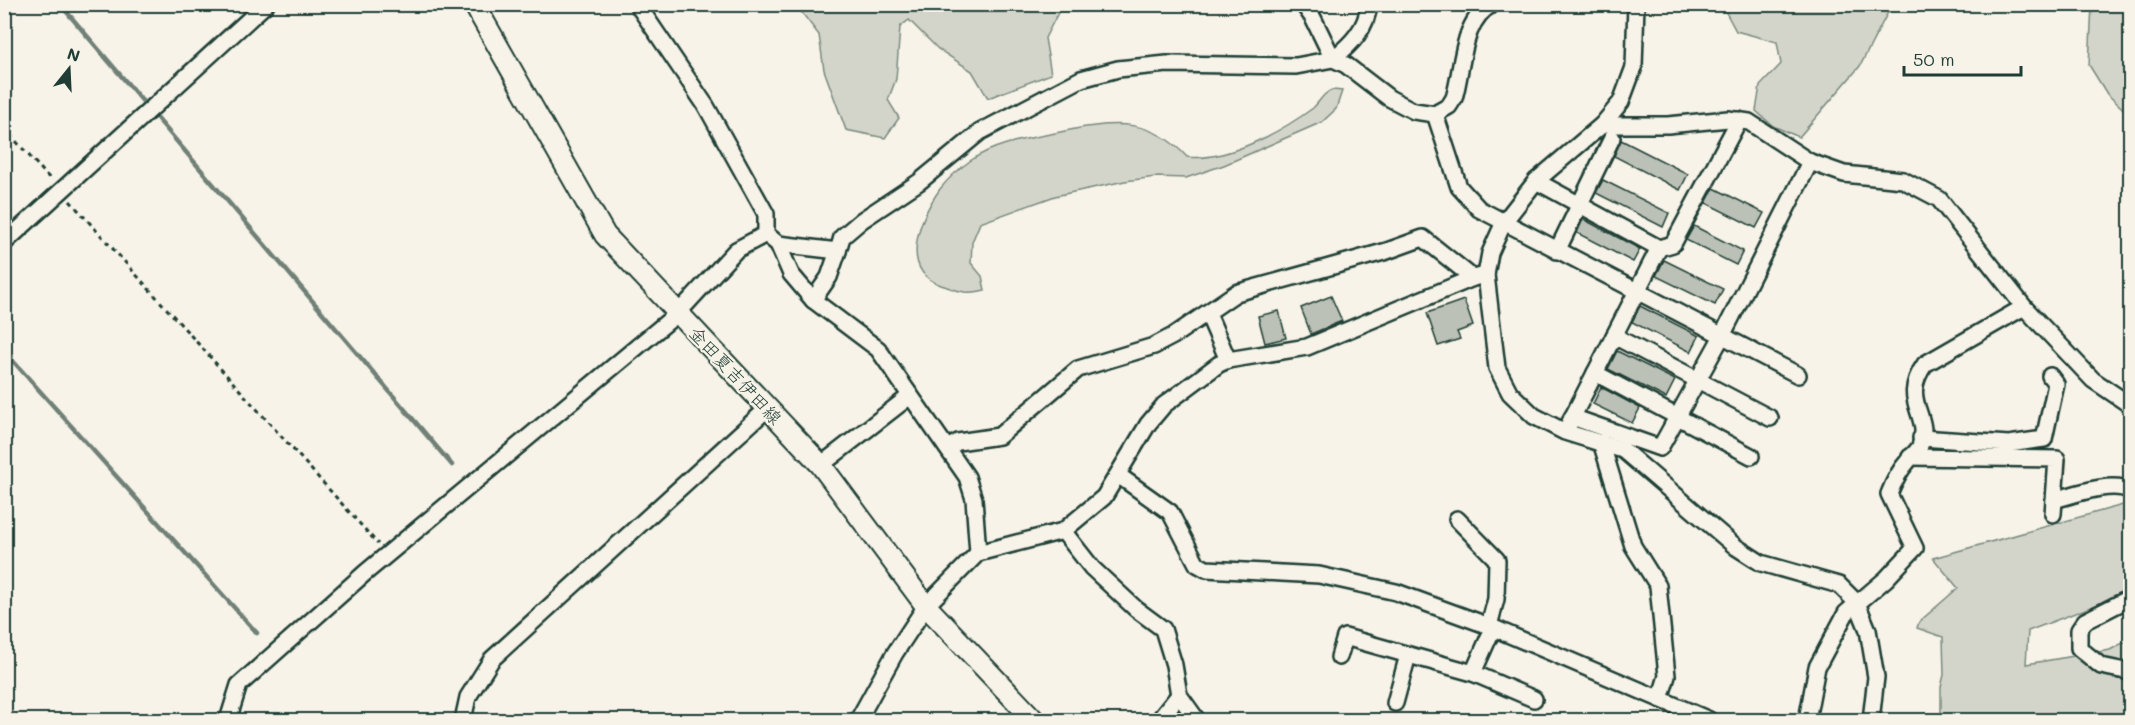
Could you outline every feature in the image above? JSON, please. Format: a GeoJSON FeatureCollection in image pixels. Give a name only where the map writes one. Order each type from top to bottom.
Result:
{"type":"FeatureCollection","features":[{"type":"Feature","properties":{"kind":"main road","name":"金田夏吉伊田線"},"geometry":{"type":"LineString","coordinates":[[474,4],[605,235],[821,465],[926,606],[1034,720]]}},
{"type":"Feature","properties":{"kind":"street"},"geometry":{"type":"LineString","coordinates":[[4,243],[266,4]]}},
{"type":"Feature","properties":{"kind":"street"},"geometry":{"type":"LineString","coordinates":[[637,4],[706,105],[766,214],[766,234]]}},
{"type":"Feature","properties":{"kind":"street"},"geometry":{"type":"LineString","coordinates":[[1303,4],[1333,59],[1346,65],[1389,98],[1414,111],[1435,114],[1449,106],[1454,98],[1470,29],[1487,7],[1493,4]]}},
{"type":"Feature","properties":{"kind":"street"},"geometry":{"type":"LineString","coordinates":[[813,300],[829,277],[843,237],[862,220],[920,182],[980,132],[1081,79],[1118,69],[1167,64],[1296,66],[1333,59],[1352,44],[1362,28],[1370,4]]}},
{"type":"Feature","properties":{"kind":"street"},"geometry":{"type":"LineString","coordinates":[[1636,4],[1634,67],[1621,102],[1602,124],[1536,181],[1504,222],[1479,276],[1497,368],[1510,393],[1534,416],[1564,432],[1623,450],[1736,547],[1761,563],[1839,585],[1857,603],[1868,630],[1876,677],[1871,720]]}},
{"type":"Feature","properties":{"kind":"street"},"geometry":{"type":"LineString","coordinates":[[1435,114],[1459,187],[1479,210],[1798,375]]}},
{"type":"Feature","properties":{"kind":"street"},"geometry":{"type":"LineString","coordinates":[[1602,124],[1668,125],[1728,119],[1749,122],[1810,162],[1844,174],[1903,180],[1939,198],[2024,307],[2094,380],[2130,405]]}},
{"type":"Feature","properties":{"kind":"street"},"geometry":{"type":"LineString","coordinates":[[1536,181],[1578,206],[1659,248],[1673,244],[1739,120]]}},
{"type":"Feature","properties":{"kind":"street"},"geometry":{"type":"LineString","coordinates":[[1557,250],[1612,138]]}},
{"type":"Feature","properties":{"kind":"street"},"geometry":{"type":"LineString","coordinates":[[1572,417],[1660,448],[1722,336],[1810,162]]}},
{"type":"Feature","properties":{"kind":"street"},"geometry":{"type":"LineString","coordinates":[[228,720],[239,685],[388,555],[678,314],[736,250],[766,234]]}},
{"type":"Feature","properties":{"kind":"street"},"geometry":{"type":"LineString","coordinates":[[766,234],[778,244],[791,274],[813,300],[878,349],[967,477],[974,499],[978,553]]}},
{"type":"Feature","properties":{"kind":"street"},"geometry":{"type":"LineString","coordinates":[[947,448],[958,442],[999,436],[1078,369],[1154,346],[1208,314],[1236,294],[1387,251],[1423,238],[1479,276]]}},
{"type":"Feature","properties":{"kind":"street"},"geometry":{"type":"LineString","coordinates":[[778,244],[838,251]]}},
{"type":"Feature","properties":{"kind":"street"},"geometry":{"type":"LineString","coordinates":[[1564,432],[1659,248]]}},
{"type":"Feature","properties":{"kind":"street"},"geometry":{"type":"LineString","coordinates":[[858,720],[895,653],[926,606],[978,553],[1063,531],[1104,497],[1143,431],[1164,405],[1228,360],[1307,347],[1479,276]]}},
{"type":"Feature","properties":{"kind":"street"},"geometry":{"type":"LineString","coordinates":[[1807,720],[1817,667],[1846,613],[1915,548],[1889,494],[1896,477],[1920,446],[1922,424],[1912,389],[1925,364],[2024,307]]}},
{"type":"Feature","properties":{"kind":"street"},"geometry":{"type":"LineString","coordinates":[[1208,314],[1228,360]]}},
{"type":"Feature","properties":{"kind":"street"},"geometry":{"type":"LineString","coordinates":[[1614,336],[1770,418]]}},
{"type":"Feature","properties":{"kind":"street"},"geometry":{"type":"LineString","coordinates":[[1595,373],[1751,456]]}},
{"type":"Feature","properties":{"kind":"street"},"geometry":{"type":"LineString","coordinates":[[1921,438],[2009,444],[2044,439],[2056,384],[2050,376]]}},
{"type":"Feature","properties":{"kind":"street"},"geometry":{"type":"LineString","coordinates":[[821,465],[910,396]]}},
{"type":"Feature","properties":{"kind":"street"},"geometry":{"type":"LineString","coordinates":[[463,720],[468,698],[492,659],[768,408]]}},
{"type":"Feature","properties":{"kind":"street"},"geometry":{"type":"LineString","coordinates":[[1601,442],[1634,546],[1658,586],[1667,676],[1660,699]]}},
{"type":"Feature","properties":{"kind":"street"},"geometry":{"type":"LineString","coordinates":[[1910,457],[2057,459],[2053,507],[2095,489],[2125,488],[2130,491]]}},
{"type":"Feature","properties":{"kind":"street"},"geometry":{"type":"LineString","coordinates":[[1118,475],[1170,512],[1197,564],[1206,569],[1329,577],[1396,592],[1491,627],[1709,720]]}},
{"type":"Feature","properties":{"kind":"street"},"geometry":{"type":"LineString","coordinates":[[1457,519],[1497,560],[1496,599],[1491,627],[1473,673]]}},
{"type":"Feature","properties":{"kind":"street"},"geometry":{"type":"LineString","coordinates":[[1063,531],[1092,568],[1136,609],[1163,628],[1174,665],[1179,695],[1197,720]]}},
{"type":"Feature","properties":{"kind":"street"},"geometry":{"type":"LineString","coordinates":[[2130,598],[2085,621],[2079,630],[2079,648],[2101,666],[2130,672]]}},
{"type":"Feature","properties":{"kind":"street"},"geometry":{"type":"LineString","coordinates":[[1339,657],[1345,637],[1473,673],[1534,699]]}},
{"type":"Feature","properties":{"kind":"street"},"geometry":{"type":"LineString","coordinates":[[1395,703],[1408,655]]}},
{"type":"Feature","properties":{"kind":"street"},"geometry":{"type":"LineString","coordinates":[[1158,720],[1179,695]]}},
{"type":"Feature","properties":{"kind":"path"},"geometry":{"type":"LineString","coordinates":[[4,128],[388,555]]}},
{"type":"Feature","properties":{"kind":"shaded area"},"geometry":{"type":"Polygon","coordinates":[[[796,5],[1062,5],[1045,38],[1051,74],[988,98],[972,71],[938,49],[909,20],[900,27],[896,79],[888,100],[899,118],[885,138],[846,130],[824,70],[819,35],[796,5]]]}},
{"type":"Feature","properties":{"kind":"shaded area"},"geometry":{"type":"Polygon","coordinates":[[[1722,5],[1900,5],[1887,14],[1860,66],[1799,137],[1773,126],[1756,111],[1760,86],[1781,64],[1777,42],[1736,31],[1722,5]]]}},
{"type":"Feature","properties":{"kind":"shaded area"},"geometry":{"type":"Polygon","coordinates":[[[2092,5],[2130,5],[2130,115],[2107,94],[2089,65],[2092,5]]]}},
{"type":"Feature","properties":{"kind":"shaded area"},"geometry":{"type":"Polygon","coordinates":[[[1333,90],[1342,91],[1336,109],[1322,122],[1224,165],[1186,178],[1156,177],[1125,181],[1055,196],[980,223],[972,242],[971,263],[982,276],[985,290],[958,291],[941,285],[928,278],[920,267],[916,255],[917,242],[920,227],[933,200],[943,185],[958,170],[981,154],[1018,141],[1087,127],[1119,124],[1148,130],[1161,136],[1187,157],[1219,155],[1253,143],[1286,126],[1313,108],[1324,95],[1333,90]]]}},
{"type":"Feature","properties":{"kind":"shaded area"},"geometry":{"type":"Polygon","coordinates":[[[2130,503],[2130,592],[2028,631],[2026,664],[2110,650],[2130,639],[2130,690],[2124,705],[2126,720],[1941,720],[1941,687],[1944,675],[1943,637],[1917,628],[1919,622],[1958,588],[1933,558],[2130,503]]]}},
{"type":"Feature","properties":{"kind":"building"},"geometry":{"type":"Polygon","coordinates":[[[1621,140],[1688,174],[1680,190],[1614,156],[1621,140]]]}},
{"type":"Feature","properties":{"kind":"building"},"geometry":{"type":"Polygon","coordinates":[[[1603,180],[1669,213],[1663,227],[1596,193],[1603,180]]]}},
{"type":"Feature","properties":{"kind":"building"},"geometry":{"type":"Polygon","coordinates":[[[1714,188],[1764,213],[1756,228],[1706,203],[1714,188]]]}},
{"type":"Feature","properties":{"kind":"building"},"geometry":{"type":"Polygon","coordinates":[[[1583,219],[1640,249],[1633,262],[1577,233],[1583,219]]]}},
{"type":"Feature","properties":{"kind":"building"},"geometry":{"type":"Polygon","coordinates":[[[1694,226],[1743,251],[1736,265],[1686,240],[1694,226]]]}},
{"type":"Feature","properties":{"kind":"building"},"geometry":{"type":"Polygon","coordinates":[[[1664,260],[1723,289],[1715,305],[1656,276],[1664,260]]]}},
{"type":"Feature","properties":{"kind":"building"},"geometry":{"type":"Polygon","coordinates":[[[1331,296],[1342,321],[1311,334],[1301,308],[1331,296]]]}},
{"type":"Feature","properties":{"kind":"building"},"geometry":{"type":"Polygon","coordinates":[[[1464,300],[1473,326],[1457,332],[1460,339],[1438,346],[1427,313],[1464,300]]]}},
{"type":"Feature","properties":{"kind":"building"},"geometry":{"type":"Polygon","coordinates":[[[1640,306],[1699,336],[1691,352],[1632,322],[1640,306]]]}},
{"type":"Feature","properties":{"kind":"building"},"geometry":{"type":"Polygon","coordinates":[[[1279,311],[1286,338],[1265,343],[1258,316],[1279,311]]]}},
{"type":"Feature","properties":{"kind":"building"},"geometry":{"type":"Polygon","coordinates":[[[1617,351],[1675,380],[1666,398],[1608,369],[1617,351]]]}},
{"type":"Feature","properties":{"kind":"building"},"geometry":{"type":"Polygon","coordinates":[[[1601,387],[1640,408],[1632,423],[1593,404],[1601,387]]]}},
{"type":"Feature","properties":{"kind":"waterway"},"geometry":{"type":"LineString","coordinates":[[60,4],[452,465]]}},
{"type":"Feature","properties":{"kind":"waterway"},"geometry":{"type":"LineString","coordinates":[[4,351],[257,633]]}}]}
